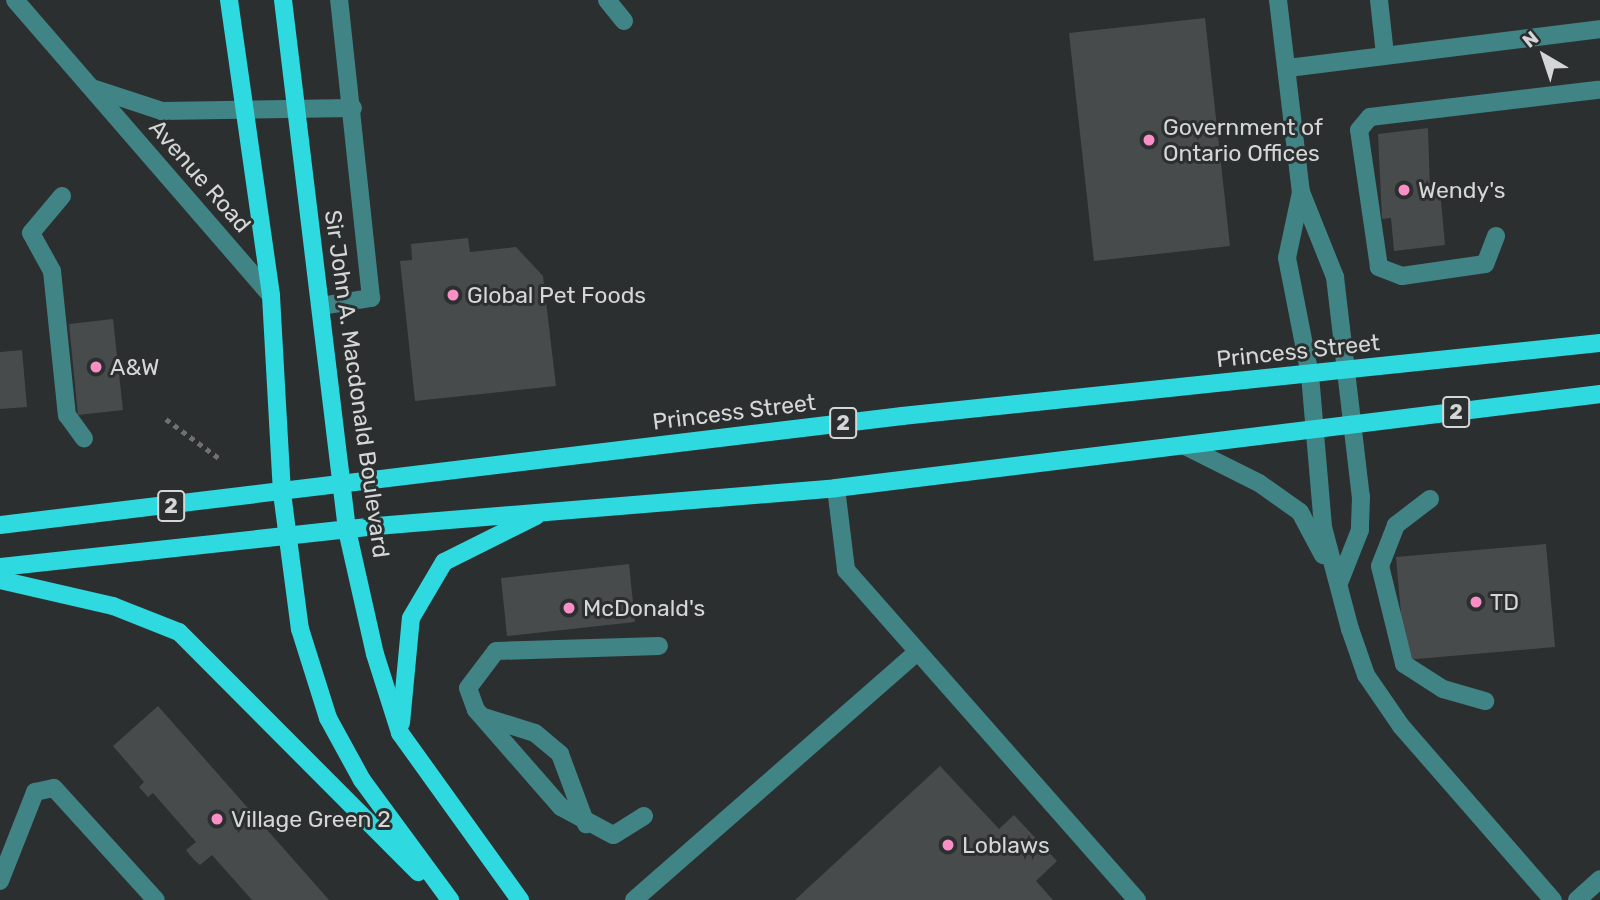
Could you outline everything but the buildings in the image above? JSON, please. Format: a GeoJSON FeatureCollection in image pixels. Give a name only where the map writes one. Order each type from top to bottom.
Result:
{"type":"FeatureCollection","features":[{"type":"Feature","properties":{"kind":"main road"},"geometry":{"type":"LineString","coordinates":[[229,0],[249,114],[271,296],[282,493],[300,629],[328,718],[362,780],[448,900]]}},
{"type":"Feature","properties":{"kind":"main road","name":"Sir John A. Macdonald Boulevard"},"geometry":{"type":"LineString","coordinates":[[283,0],[347,530],[400,733],[520,900]]}},
{"type":"Feature","properties":{"kind":"main road","name":"Princess Street"},"geometry":{"type":"LineString","coordinates":[[0,525],[282,493],[341,482],[1600,342]]}},
{"type":"Feature","properties":{"kind":"main road","name":"2"},"geometry":{"type":"LineString","coordinates":[[0,567],[544,511],[836,488],[1312,432],[1600,394]]}},
{"type":"Feature","properties":{"kind":"main road"},"geometry":{"type":"LineString","coordinates":[[400,733],[411,618],[444,562],[544,511]]}},
{"type":"Feature","properties":{"kind":"main road"},"geometry":{"type":"LineString","coordinates":[[0,580],[113,606],[179,632],[448,900]]}},
{"type":"Feature","properties":{"kind":"street","name":"Avenue Road"},"geometry":{"type":"LineString","coordinates":[[15,0],[271,296]]}},
{"type":"Feature","properties":{"kind":"street"},"geometry":{"type":"LineString","coordinates":[[321,306],[371,298],[353,108],[339,0]]}},
{"type":"Feature","properties":{"kind":"street"},"geometry":{"type":"LineString","coordinates":[[607,0],[624,21]]}},
{"type":"Feature","properties":{"kind":"street"},"geometry":{"type":"LineString","coordinates":[[1278,0],[1301,192],[1335,277],[1352,426],[1360,530],[1339,583]]}},
{"type":"Feature","properties":{"kind":"street"},"geometry":{"type":"LineString","coordinates":[[1379,0],[1385,54]]}},
{"type":"Feature","properties":{"kind":"street"},"geometry":{"type":"LineString","coordinates":[[1288,68],[1600,29]]}},
{"type":"Feature","properties":{"kind":"street","name":"Avenue Road"},"geometry":{"type":"LineString","coordinates":[[92,88],[162,111],[249,114],[353,108]]}},
{"type":"Feature","properties":{"kind":"street"},"geometry":{"type":"LineString","coordinates":[[1496,236],[1485,264],[1402,276],[1379,267],[1359,130],[1370,117],[1598,90]]}},
{"type":"Feature","properties":{"kind":"street"},"geometry":{"type":"LineString","coordinates":[[1301,192],[1287,258],[1310,375],[1312,432],[1322,527],[1367,675],[1401,726],[1553,900]]}},
{"type":"Feature","properties":{"kind":"street"},"geometry":{"type":"LineString","coordinates":[[62,196],[31,233],[52,271],[66,415],[84,438]]}},
{"type":"Feature","properties":{"kind":"street"},"geometry":{"type":"LineString","coordinates":[[1185,446],[1259,483],[1300,512],[1339,583]]}},
{"type":"Feature","properties":{"kind":"street"},"geometry":{"type":"LineString","coordinates":[[836,488],[846,570],[1137,900]]}},
{"type":"Feature","properties":{"kind":"street"},"geometry":{"type":"LineString","coordinates":[[1430,499],[1396,526],[1380,566],[1404,664],[1443,689],[1485,701]]}},
{"type":"Feature","properties":{"kind":"street"},"geometry":{"type":"LineString","coordinates":[[643,816],[613,835],[586,824],[561,807],[482,717],[468,688],[496,651],[659,646]]}},
{"type":"Feature","properties":{"kind":"street"},"geometry":{"type":"LineString","coordinates":[[634,900],[917,652]]}},
{"type":"Feature","properties":{"kind":"street"},"geometry":{"type":"LineString","coordinates":[[482,717],[535,733],[560,754],[586,824]]}},
{"type":"Feature","properties":{"kind":"street"},"geometry":{"type":"LineString","coordinates":[[0,881],[34,792],[54,788],[156,900]]}},
{"type":"Feature","properties":{"kind":"street"},"geometry":{"type":"LineString","coordinates":[[1577,900],[1600,879]]}},
{"type":"Feature","properties":{"kind":"path"},"geometry":{"type":"LineString","coordinates":[[166,419],[220,459]]}},
{"type":"Feature","properties":{"kind":"place","name":"Government of Ontario Offices"},"geometry":{"type":"Point","coordinates":[1149,140]}},
{"type":"Feature","properties":{"kind":"place","name":"Wendy's"},"geometry":{"type":"Point","coordinates":[1404,190]}},
{"type":"Feature","properties":{"kind":"place","name":"Global Pet Foods"},"geometry":{"type":"Point","coordinates":[453,295]}},
{"type":"Feature","properties":{"kind":"place","name":"A&W"},"geometry":{"type":"Point","coordinates":[96,367]}},
{"type":"Feature","properties":{"kind":"place","name":"TD"},"geometry":{"type":"Point","coordinates":[1476,602]}},
{"type":"Feature","properties":{"kind":"place","name":"McDonald's"},"geometry":{"type":"Point","coordinates":[569,608]}},
{"type":"Feature","properties":{"kind":"place","name":"Village Green 2"},"geometry":{"type":"Point","coordinates":[217,819]}},
{"type":"Feature","properties":{"kind":"place","name":"Loblaws"},"geometry":{"type":"Point","coordinates":[948,845]}}]}
